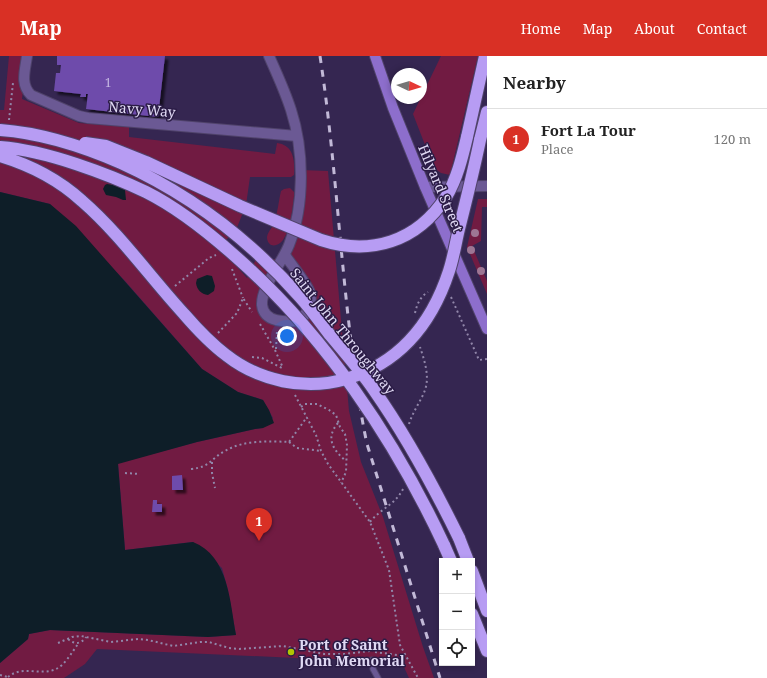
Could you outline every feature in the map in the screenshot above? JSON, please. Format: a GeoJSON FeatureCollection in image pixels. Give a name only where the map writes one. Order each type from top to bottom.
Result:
{"type":"FeatureCollection","features":[{"type":"Feature","properties":{"kind":"highway"},"geometry":{"type":"LineString","coordinates":[[57,139],[106,146],[146,162],[246,208],[321,240],[333,244],[360,247],[373,246],[397,240],[410,232],[428,218],[446,197],[459,168],[468,137],[485,56]]}},
{"type":"Feature","properties":{"kind":"highway"},"geometry":{"type":"LineString","coordinates":[[0,156],[18,162],[48,176],[83,201],[112,231],[196,328],[213,345],[227,356],[242,366],[274,379],[321,384],[339,381],[371,370],[399,351],[422,328],[438,300],[449,271],[487,112]]}},
{"type":"Feature","properties":{"kind":"highway","name":"Saint John Throughway"},"geometry":{"type":"LineString","coordinates":[[0,130],[57,139],[104,155],[148,175],[171,188],[208,213],[230,230],[266,262],[300,297],[373,388],[414,453],[438,495],[459,538],[467,558]]}},
{"type":"Feature","properties":{"kind":"highway","name":"Saint John Throughway"},"geometry":{"type":"LineString","coordinates":[[0,147],[32,152],[59,159],[114,178],[147,193],[193,222],[241,261],[274,292],[316,340],[375,420],[412,481],[450,558]]}},
{"type":"Feature","properties":{"kind":"highway"},"geometry":{"type":"LineString","coordinates":[[475,579],[487,611]]}},
{"type":"Feature","properties":{"kind":"highway"},"geometry":{"type":"LineString","coordinates":[[475,621],[487,651]]}},
{"type":"Feature","properties":{"kind":"main road","name":"Hilyard Street"},"geometry":{"type":"LineString","coordinates":[[375,56],[393,108],[425,187],[487,329]]}},
{"type":"Feature","properties":{"kind":"street","name":"Navy Way"},"geometry":{"type":"LineString","coordinates":[[27,56],[24,86],[27,91],[31,95],[79,116],[297,136]]}},
{"type":"Feature","properties":{"kind":"street"},"geometry":{"type":"LineString","coordinates":[[269,56],[291,110],[297,136],[301,170],[297,220],[285,255],[267,284],[263,296],[262,306],[264,313],[278,321],[299,321],[306,315],[311,303],[310,292],[285,255]]}},
{"type":"Feature","properties":{"kind":"street"},"geometry":{"type":"LineString","coordinates":[[425,187],[487,186]]}},
{"type":"Feature","properties":{"kind":"lane"},"geometry":{"type":"LineString","coordinates":[[372,660],[373,669],[378,678]]}},
{"type":"Feature","properties":{"kind":"path"},"geometry":{"type":"LineString","coordinates":[[171,289],[209,258],[221,255]]}},
{"type":"Feature","properties":{"kind":"path"},"geometry":{"type":"LineString","coordinates":[[232,269],[243,298],[254,315]]}},
{"type":"Feature","properties":{"kind":"path"},"geometry":{"type":"LineString","coordinates":[[415,317],[418,302],[422,296],[433,290]]}},
{"type":"Feature","properties":{"kind":"path"},"geometry":{"type":"LineString","coordinates":[[448,293],[480,360],[487,359]]}},
{"type":"Feature","properties":{"kind":"path"},"geometry":{"type":"LineString","coordinates":[[216,334],[237,313],[243,298]]}},
{"type":"Feature","properties":{"kind":"path"},"geometry":{"type":"LineString","coordinates":[[258,320],[275,350],[283,369]]}},
{"type":"Feature","properties":{"kind":"path"},"geometry":{"type":"LineString","coordinates":[[275,350],[278,321]]}},
{"type":"Feature","properties":{"kind":"path"},"geometry":{"type":"LineString","coordinates":[[408,426],[426,388],[427,381],[419,343]]}},
{"type":"Feature","properties":{"kind":"path"},"geometry":{"type":"LineString","coordinates":[[301,407],[305,404],[317,404],[336,415],[338,423],[345,434],[347,445],[346,472],[341,483]]}},
{"type":"Feature","properties":{"kind":"path"},"geometry":{"type":"LineString","coordinates":[[289,442],[307,417]]}},
{"type":"Feature","properties":{"kind":"path"},"geometry":{"type":"LineString","coordinates":[[338,423],[332,430],[331,439],[334,448],[346,461]]}},
{"type":"Feature","properties":{"kind":"path"},"geometry":{"type":"LineString","coordinates":[[191,469],[204,467],[227,450],[241,445],[273,441],[289,442],[297,448],[321,451]]}},
{"type":"Feature","properties":{"kind":"path"},"geometry":{"type":"LineString","coordinates":[[212,462],[214,488]]}},
{"type":"Feature","properties":{"kind":"path"},"geometry":{"type":"LineString","coordinates":[[125,473],[140,474]]}},
{"type":"Feature","properties":{"kind":"path"},"geometry":{"type":"LineString","coordinates":[[370,522],[398,498],[403,490],[403,482]]}},
{"type":"Feature","properties":{"kind":"path"},"geometry":{"type":"LineString","coordinates":[[58,643],[76,636],[111,642],[138,639],[173,646],[209,642],[229,648],[239,649],[283,646],[324,654],[344,654],[372,651],[405,656]]}},
{"type":"Feature","properties":{"kind":"path"},"geometry":{"type":"LineString","coordinates":[[0,675],[8,678],[18,672],[55,670],[61,666],[78,644],[83,642],[86,637]]}},
{"type":"Feature","properties":{"kind":"path"},"geometry":{"type":"LineString","coordinates":[[68,639],[78,644]]}},
{"type":"Feature","properties":{"kind":"shaded area"},"geometry":{"type":"Polygon","coordinates":[[[9,56],[27,56],[22,99],[79,123],[129,127],[129,137],[275,154],[277,143],[283,144],[290,150],[294,159],[294,175],[291,177],[250,177],[246,205],[236,230],[219,247],[247,278],[257,257],[282,260],[267,284],[264,313],[299,321],[311,303],[285,255],[301,170],[328,171],[349,411],[361,462],[383,517],[434,678],[409,678],[403,665],[393,659],[318,659],[97,649],[85,664],[64,678],[0,678],[0,663],[28,639],[29,634],[50,630],[208,637],[236,635],[228,590],[222,568],[193,542],[125,550],[118,463],[197,442],[263,428],[273,418],[263,400],[238,392],[202,369],[125,281],[50,204],[0,192],[0,110],[4,110],[9,56]]]}},
{"type":"Feature","properties":{"kind":"shaded area"},"geometry":{"type":"Polygon","coordinates":[[[441,56],[478,56],[450,175],[441,173],[434,168],[413,114],[418,104],[427,104],[427,85],[441,56]]]}},
{"type":"Feature","properties":{"kind":"shaded area"},"geometry":{"type":"Polygon","coordinates":[[[290,188],[294,192],[294,196],[288,230],[283,240],[279,244],[271,245],[269,244],[267,237],[276,218],[281,191],[290,188]]]}},
{"type":"Feature","properties":{"kind":"shaded area"},"geometry":{"type":"Polygon","coordinates":[[[478,199],[487,199],[487,207],[482,207],[481,241],[472,246],[487,281],[487,294],[467,247],[478,199]]]}},
{"type":"Feature","properties":{"kind":"water"},"geometry":{"type":"Polygon","coordinates":[[[107,184],[119,186],[125,190],[126,200],[106,195],[103,189],[107,184]]]}},
{"type":"Feature","properties":{"kind":"water"},"geometry":{"type":"Polygon","coordinates":[[[0,192],[50,204],[76,226],[202,369],[238,392],[263,400],[269,410],[274,423],[263,428],[197,442],[118,464],[125,550],[193,542],[205,549],[214,558],[221,569],[226,582],[236,635],[208,637],[50,630],[29,634],[28,639],[0,663],[0,192]]]}},
{"type":"Feature","properties":{"kind":"water"},"geometry":{"type":"Polygon","coordinates":[[[207,275],[212,276],[215,286],[214,291],[208,295],[203,294],[197,288],[196,283],[197,279],[207,275]]]}},
{"type":"Feature","properties":{"kind":"building"},"geometry":{"type":"Polygon","coordinates":[[[57,56],[165,56],[158,117],[86,109],[88,94],[86,94],[86,97],[80,97],[81,94],[54,91],[56,73],[60,73],[61,65],[57,65],[57,56]]]}},
{"type":"Feature","properties":{"kind":"building"},"geometry":{"type":"Polygon","coordinates":[[[182,475],[183,490],[172,490],[172,476],[182,475]]]}},
{"type":"Feature","properties":{"kind":"building"},"geometry":{"type":"Polygon","coordinates":[[[153,500],[157,500],[157,504],[162,504],[162,512],[152,512],[153,500]]]}},
{"type":"Feature","properties":{"kind":"railway"},"geometry":{"type":"LineString","coordinates":[[320,56],[329,125],[350,333],[364,430],[367,444],[440,678]]}},
{"type":"Feature","properties":{"kind":"place","name":"Fort La Tour"},"geometry":{"type":"Point","coordinates":[259,541]}},
{"type":"Feature","properties":{"kind":"place","name":"Port of Saint John Memorial"},"geometry":{"type":"Point","coordinates":[291,652]}}]}
